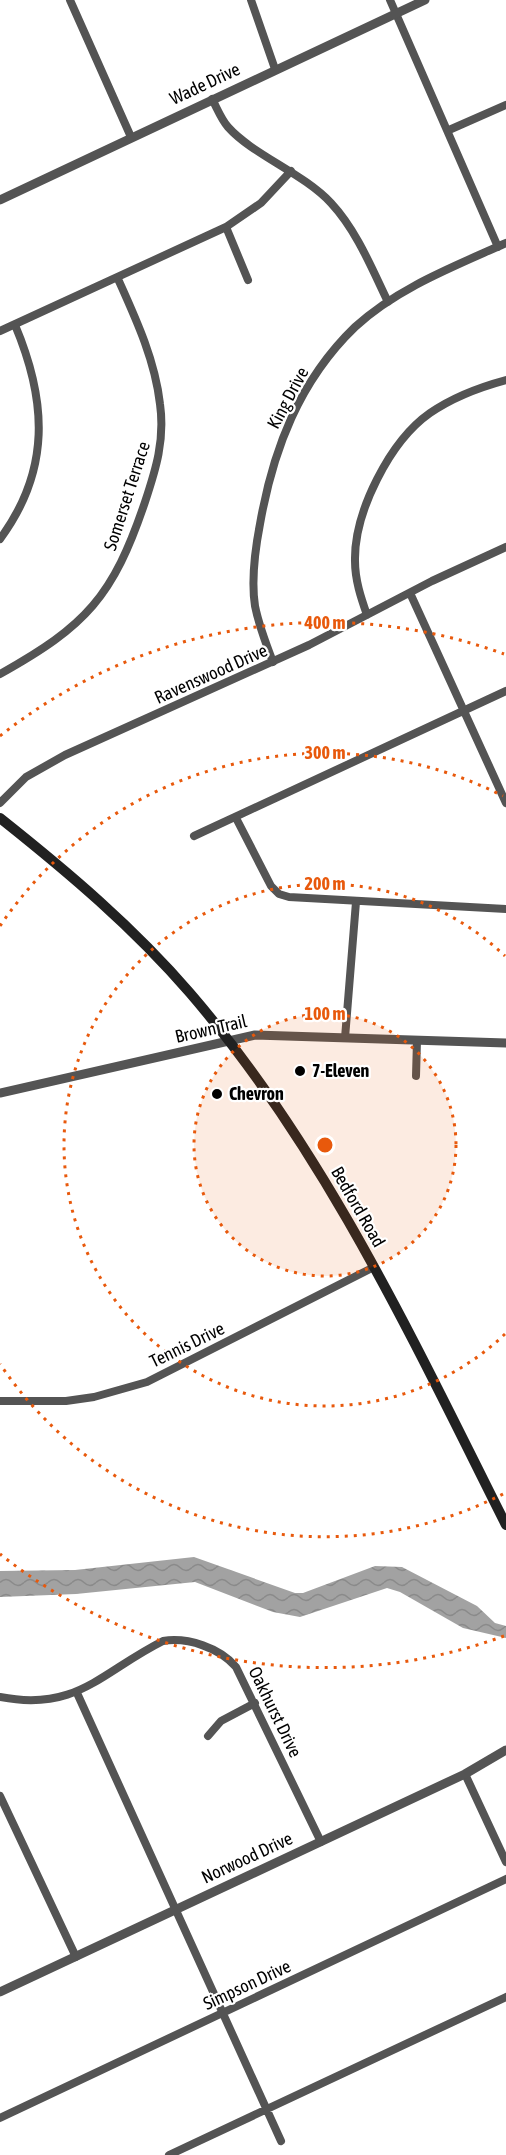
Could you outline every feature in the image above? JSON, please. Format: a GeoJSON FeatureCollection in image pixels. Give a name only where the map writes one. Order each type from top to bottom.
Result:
{"type":"FeatureCollection","features":[{"type":"Feature","properties":{"kind":"main road","name":"Bedford Road"},"geometry":{"type":"LineString","coordinates":[[0,818],[92,892],[188,991],[228,1039],[288,1121],[374,1267],[506,1525]]}},
{"type":"Feature","properties":{"kind":"street"},"geometry":{"type":"LineString","coordinates":[[70,0],[131,137]]}},
{"type":"Feature","properties":{"kind":"street"},"geometry":{"type":"LineString","coordinates":[[251,0],[275,69]]}},
{"type":"Feature","properties":{"kind":"street"},"geometry":{"type":"LineString","coordinates":[[390,0],[502,245]]}},
{"type":"Feature","properties":{"kind":"street","name":"Wade Drive"},"geometry":{"type":"LineString","coordinates":[[0,200],[425,0]]}},
{"type":"Feature","properties":{"kind":"street"},"geometry":{"type":"LineString","coordinates":[[212,99],[230,129],[291,171],[331,203],[347,223],[388,303]]}},
{"type":"Feature","properties":{"kind":"street"},"geometry":{"type":"LineString","coordinates":[[449,130],[506,105]]}},
{"type":"Feature","properties":{"kind":"street"},"geometry":{"type":"LineString","coordinates":[[0,331],[118,279],[226,227],[261,203],[291,171]]}},
{"type":"Feature","properties":{"kind":"street"},"geometry":{"type":"LineString","coordinates":[[226,227],[248,280]]}},
{"type":"Feature","properties":{"kind":"street","name":"King Drive"},"geometry":{"type":"LineString","coordinates":[[273,662],[261,633],[254,584],[256,543],[272,464],[300,399],[322,365],[356,326],[417,285],[502,245]]}},
{"type":"Feature","properties":{"kind":"street","name":"Somerset Terrace"},"geometry":{"type":"LineString","coordinates":[[0,674],[52,643],[93,607],[114,578],[132,542],[158,461],[161,442],[160,401],[144,338],[118,279]]}},
{"type":"Feature","properties":{"kind":"street"},"geometry":{"type":"LineString","coordinates":[[0,539],[12,522],[29,489],[40,438],[34,384],[25,348],[15,325]]}},
{"type":"Feature","properties":{"kind":"street"},"geometry":{"type":"LineString","coordinates":[[367,615],[359,593],[355,545],[375,484],[388,458],[428,414],[467,393],[506,380]]}},
{"type":"Feature","properties":{"kind":"street","name":"Ravenswood Drive"},"geometry":{"type":"LineString","coordinates":[[0,803],[26,777],[65,754],[273,662],[506,547]]}},
{"type":"Feature","properties":{"kind":"street"},"geometry":{"type":"LineString","coordinates":[[410,593],[506,803]]}},
{"type":"Feature","properties":{"kind":"street"},"geometry":{"type":"LineString","coordinates":[[194,836],[506,692]]}},
{"type":"Feature","properties":{"kind":"street"},"geometry":{"type":"LineString","coordinates":[[236,818],[266,879],[279,894],[289,897],[356,902],[506,909]]}},
{"type":"Feature","properties":{"kind":"street"},"geometry":{"type":"LineString","coordinates":[[345,1038],[356,902]]}},
{"type":"Feature","properties":{"kind":"street","name":"Brown Trail"},"geometry":{"type":"LineString","coordinates":[[0,1093],[143,1062],[228,1039],[255,1035],[506,1043]]}},
{"type":"Feature","properties":{"kind":"street"},"geometry":{"type":"LineString","coordinates":[[416,1076],[417,1040]]}},
{"type":"Feature","properties":{"kind":"street","name":"Tennis Drive"},"geometry":{"type":"LineString","coordinates":[[0,1401],[66,1401],[105,1394],[147,1382],[374,1267]]}},
{"type":"Feature","properties":{"kind":"street","name":"Oakhurst Drive"},"geometry":{"type":"LineString","coordinates":[[0,1697],[34,1702],[77,1693],[146,1650],[175,1639],[206,1647],[230,1660],[255,1703],[321,1842]]}},
{"type":"Feature","properties":{"kind":"street"},"geometry":{"type":"LineString","coordinates":[[77,1693],[281,2140]]}},
{"type":"Feature","properties":{"kind":"street"},"geometry":{"type":"LineString","coordinates":[[208,1736],[221,1721],[255,1703]]}},
{"type":"Feature","properties":{"kind":"street","name":"Norwood Drive"},"geometry":{"type":"LineString","coordinates":[[0,1992],[465,1774],[506,1750]]}},
{"type":"Feature","properties":{"kind":"street"},"geometry":{"type":"LineString","coordinates":[[465,1774],[506,1862]]}},
{"type":"Feature","properties":{"kind":"street"},"geometry":{"type":"LineString","coordinates":[[0,1796],[76,1957]]}},
{"type":"Feature","properties":{"kind":"street","name":"Simpson Drive"},"geometry":{"type":"LineString","coordinates":[[0,2118],[506,1879]]}},
{"type":"Feature","properties":{"kind":"street"},"geometry":{"type":"LineString","coordinates":[[169,2155],[506,1997]]}},
{"type":"Feature","properties":{"kind":"water"},"geometry":{"type":"Polygon","coordinates":[[[194,1557],[295,1593],[303,1593],[375,1566],[402,1567],[477,1606],[495,1623],[506,1626],[506,1638],[463,1628],[400,1592],[387,1588],[300,1617],[273,1612],[195,1582],[76,1594],[0,1597],[0,1571],[75,1570],[194,1557]]]}},
{"type":"Feature","properties":{"kind":"place","name":"7-Eleven"},"geometry":{"type":"Point","coordinates":[300,1071]}},
{"type":"Feature","properties":{"kind":"place","name":"Chevron"},"geometry":{"type":"Point","coordinates":[217,1094]}}]}
